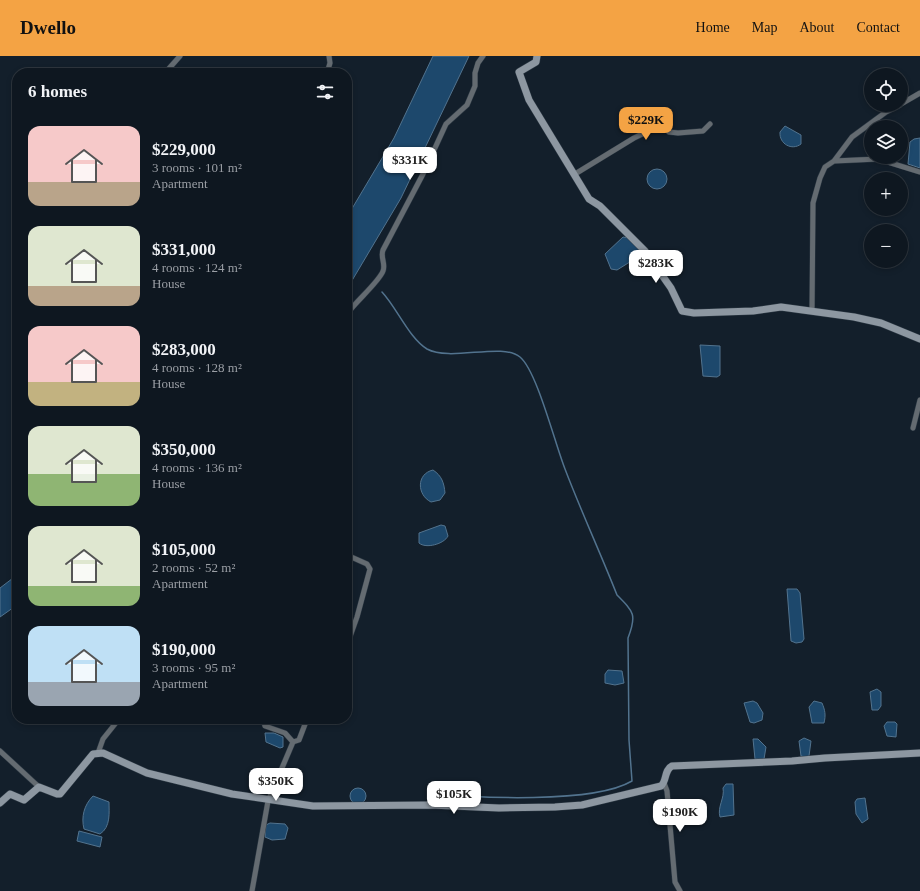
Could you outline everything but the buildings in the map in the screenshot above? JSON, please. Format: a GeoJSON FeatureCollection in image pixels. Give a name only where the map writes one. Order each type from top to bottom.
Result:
{"type":"FeatureCollection","features":[{"type":"Feature","properties":{"kind":"street"},"geometry":{"type":"LineString","coordinates":[[169,68],[180,56]]}},
{"type":"Feature","properties":{"kind":"street"},"geometry":{"type":"LineString","coordinates":[[328,68],[330,63],[329,56]]}},
{"type":"Feature","properties":{"kind":"street"},"geometry":{"type":"LineString","coordinates":[[352,308],[382,275],[384,267],[382,254],[383,250],[419,181],[446,124],[467,105],[476,86],[478,63],[483,56]]}},
{"type":"Feature","properties":{"kind":"street"},"geometry":{"type":"LineString","coordinates":[[537,56],[536,62],[521,71],[519,74],[529,100],[589,199],[600,206],[645,251],[671,288],[682,311],[753,310],[781,307],[812,310],[881,323],[920,339]]}},
{"type":"Feature","properties":{"kind":"street"},"geometry":{"type":"LineString","coordinates":[[908,100],[920,93]]}},
{"type":"Feature","properties":{"kind":"street"},"geometry":{"type":"LineString","coordinates":[[812,310],[814,282],[812,249],[814,199],[825,167],[834,161],[852,137],[886,112]]}},
{"type":"Feature","properties":{"kind":"street"},"geometry":{"type":"LineString","coordinates":[[574,174],[634,138],[661,125],[666,131],[678,133],[703,131],[710,124]]}},
{"type":"Feature","properties":{"kind":"street"},"geometry":{"type":"LineString","coordinates":[[834,161],[882,159],[920,172]]}},
{"type":"Feature","properties":{"kind":"street"},"geometry":{"type":"LineString","coordinates":[[913,428],[920,400]]}},
{"type":"Feature","properties":{"kind":"street"},"geometry":{"type":"LineString","coordinates":[[352,558],[367,564],[370,569],[352,631]]}},
{"type":"Feature","properties":{"kind":"street"},"geometry":{"type":"LineString","coordinates":[[98,753],[103,739],[115,724]]}},
{"type":"Feature","properties":{"kind":"street"},"geometry":{"type":"LineString","coordinates":[[264,724],[265,726],[285,733],[293,742]]}},
{"type":"Feature","properties":{"kind":"street"},"geometry":{"type":"LineString","coordinates":[[252,891],[268,801],[293,742],[299,740],[306,724]]}},
{"type":"Feature","properties":{"kind":"street"},"geometry":{"type":"LineString","coordinates":[[0,751],[39,788],[56,794],[60,794],[93,754],[98,753],[108,755],[133,768],[164,778],[268,801],[313,806],[430,805],[499,808],[555,807],[582,805],[616,798],[661,786],[664,783]]}},
{"type":"Feature","properties":{"kind":"street"},"geometry":{"type":"LineString","coordinates":[[680,891],[675,882],[667,791],[664,783],[667,770],[672,766],[792,762],[825,758],[920,753]]}},
{"type":"Feature","properties":{"kind":"street"},"geometry":{"type":"LineString","coordinates":[[0,803],[10,794],[22,800],[26,800],[39,788]]}},
{"type":"Feature","properties":{"kind":"water"},"geometry":{"type":"Polygon","coordinates":[[[433,56],[469,56],[401,198],[352,281],[352,209],[394,138],[433,56]]]}},
{"type":"Feature","properties":{"kind":"water"},"geometry":{"type":"Polygon","coordinates":[[[785,126],[801,135],[801,144],[794,147],[784,143],[780,136],[780,132],[785,126]]]}},
{"type":"Feature","properties":{"kind":"water"},"geometry":{"type":"Polygon","coordinates":[[[920,138],[920,168],[908,164],[910,142],[914,139],[920,138]]]}},
{"type":"Feature","properties":{"kind":"water"},"geometry":{"type":"Polygon","coordinates":[[[653,169],[661,169],[667,175],[667,183],[661,189],[653,189],[647,183],[647,175],[653,169]]]}},
{"type":"Feature","properties":{"kind":"water"},"geometry":{"type":"Polygon","coordinates":[[[623,237],[629,238],[641,251],[641,255],[617,270],[611,269],[605,254],[623,237]]]}},
{"type":"Feature","properties":{"kind":"water"},"geometry":{"type":"Polygon","coordinates":[[[700,345],[720,346],[720,375],[717,377],[703,376],[700,345]]]}},
{"type":"Feature","properties":{"kind":"water"},"geometry":{"type":"Polygon","coordinates":[[[433,470],[442,480],[445,493],[440,500],[431,502],[423,495],[420,485],[421,480],[427,472],[433,470]]]}},
{"type":"Feature","properties":{"kind":"water"},"geometry":{"type":"Polygon","coordinates":[[[441,525],[445,526],[448,536],[446,539],[430,546],[419,543],[419,533],[441,525]]]}},
{"type":"Feature","properties":{"kind":"water"},"geometry":{"type":"Polygon","coordinates":[[[12,579],[12,609],[0,617],[0,588],[12,579]]]}},
{"type":"Feature","properties":{"kind":"water"},"geometry":{"type":"Polygon","coordinates":[[[787,589],[797,589],[800,593],[804,639],[802,642],[796,643],[791,641],[787,589]]]}},
{"type":"Feature","properties":{"kind":"water"},"geometry":{"type":"Polygon","coordinates":[[[608,670],[622,671],[624,683],[615,685],[605,683],[605,674],[608,670]]]}},
{"type":"Feature","properties":{"kind":"water"},"geometry":{"type":"Polygon","coordinates":[[[877,689],[881,692],[881,706],[878,710],[872,710],[870,692],[877,689]]]}},
{"type":"Feature","properties":{"kind":"water"},"geometry":{"type":"Polygon","coordinates":[[[753,701],[757,703],[763,713],[762,720],[754,723],[750,722],[744,703],[753,701]]]}},
{"type":"Feature","properties":{"kind":"water"},"geometry":{"type":"Polygon","coordinates":[[[814,701],[822,703],[825,713],[824,723],[812,723],[809,707],[814,701]]]}},
{"type":"Feature","properties":{"kind":"water"},"geometry":{"type":"Polygon","coordinates":[[[887,722],[895,722],[897,724],[896,737],[887,736],[884,726],[887,722]]]}},
{"type":"Feature","properties":{"kind":"water"},"geometry":{"type":"Polygon","coordinates":[[[265,733],[274,733],[283,737],[283,747],[280,748],[266,742],[265,733]]]}},
{"type":"Feature","properties":{"kind":"water"},"geometry":{"type":"Polygon","coordinates":[[[804,738],[811,741],[809,756],[805,757],[801,756],[799,741],[804,738]]]}},
{"type":"Feature","properties":{"kind":"water"},"geometry":{"type":"Polygon","coordinates":[[[753,739],[758,739],[766,747],[764,759],[755,759],[753,739]]]}},
{"type":"Feature","properties":{"kind":"water"},"geometry":{"type":"Polygon","coordinates":[[[726,784],[733,784],[734,815],[720,817],[719,810],[723,795],[723,788],[726,784]]]}},
{"type":"Feature","properties":{"kind":"water"},"geometry":{"type":"Polygon","coordinates":[[[358,788],[365,793],[366,796],[361,803],[358,804],[351,799],[350,796],[355,789],[358,788]]]}},
{"type":"Feature","properties":{"kind":"water"},"geometry":{"type":"Polygon","coordinates":[[[93,796],[109,802],[108,823],[104,831],[100,834],[84,829],[83,825],[85,807],[93,796]]]}},
{"type":"Feature","properties":{"kind":"water"},"geometry":{"type":"Polygon","coordinates":[[[865,798],[868,819],[862,823],[856,814],[855,802],[857,799],[865,798]]]}},
{"type":"Feature","properties":{"kind":"water"},"geometry":{"type":"Polygon","coordinates":[[[270,823],[285,824],[288,828],[285,839],[272,840],[265,837],[266,825],[270,823]]]}},
{"type":"Feature","properties":{"kind":"water"},"geometry":{"type":"Polygon","coordinates":[[[79,831],[102,837],[100,847],[77,841],[79,831]]]}},
{"type":"Feature","properties":{"kind":"waterway"},"geometry":{"type":"LineString","coordinates":[[382,292],[414,338],[427,349],[449,354],[501,351],[512,353],[520,357],[533,377],[571,485],[617,595],[630,610],[633,619],[628,638],[629,740],[632,781],[614,788],[590,793],[534,798],[429,793]]}}]}
